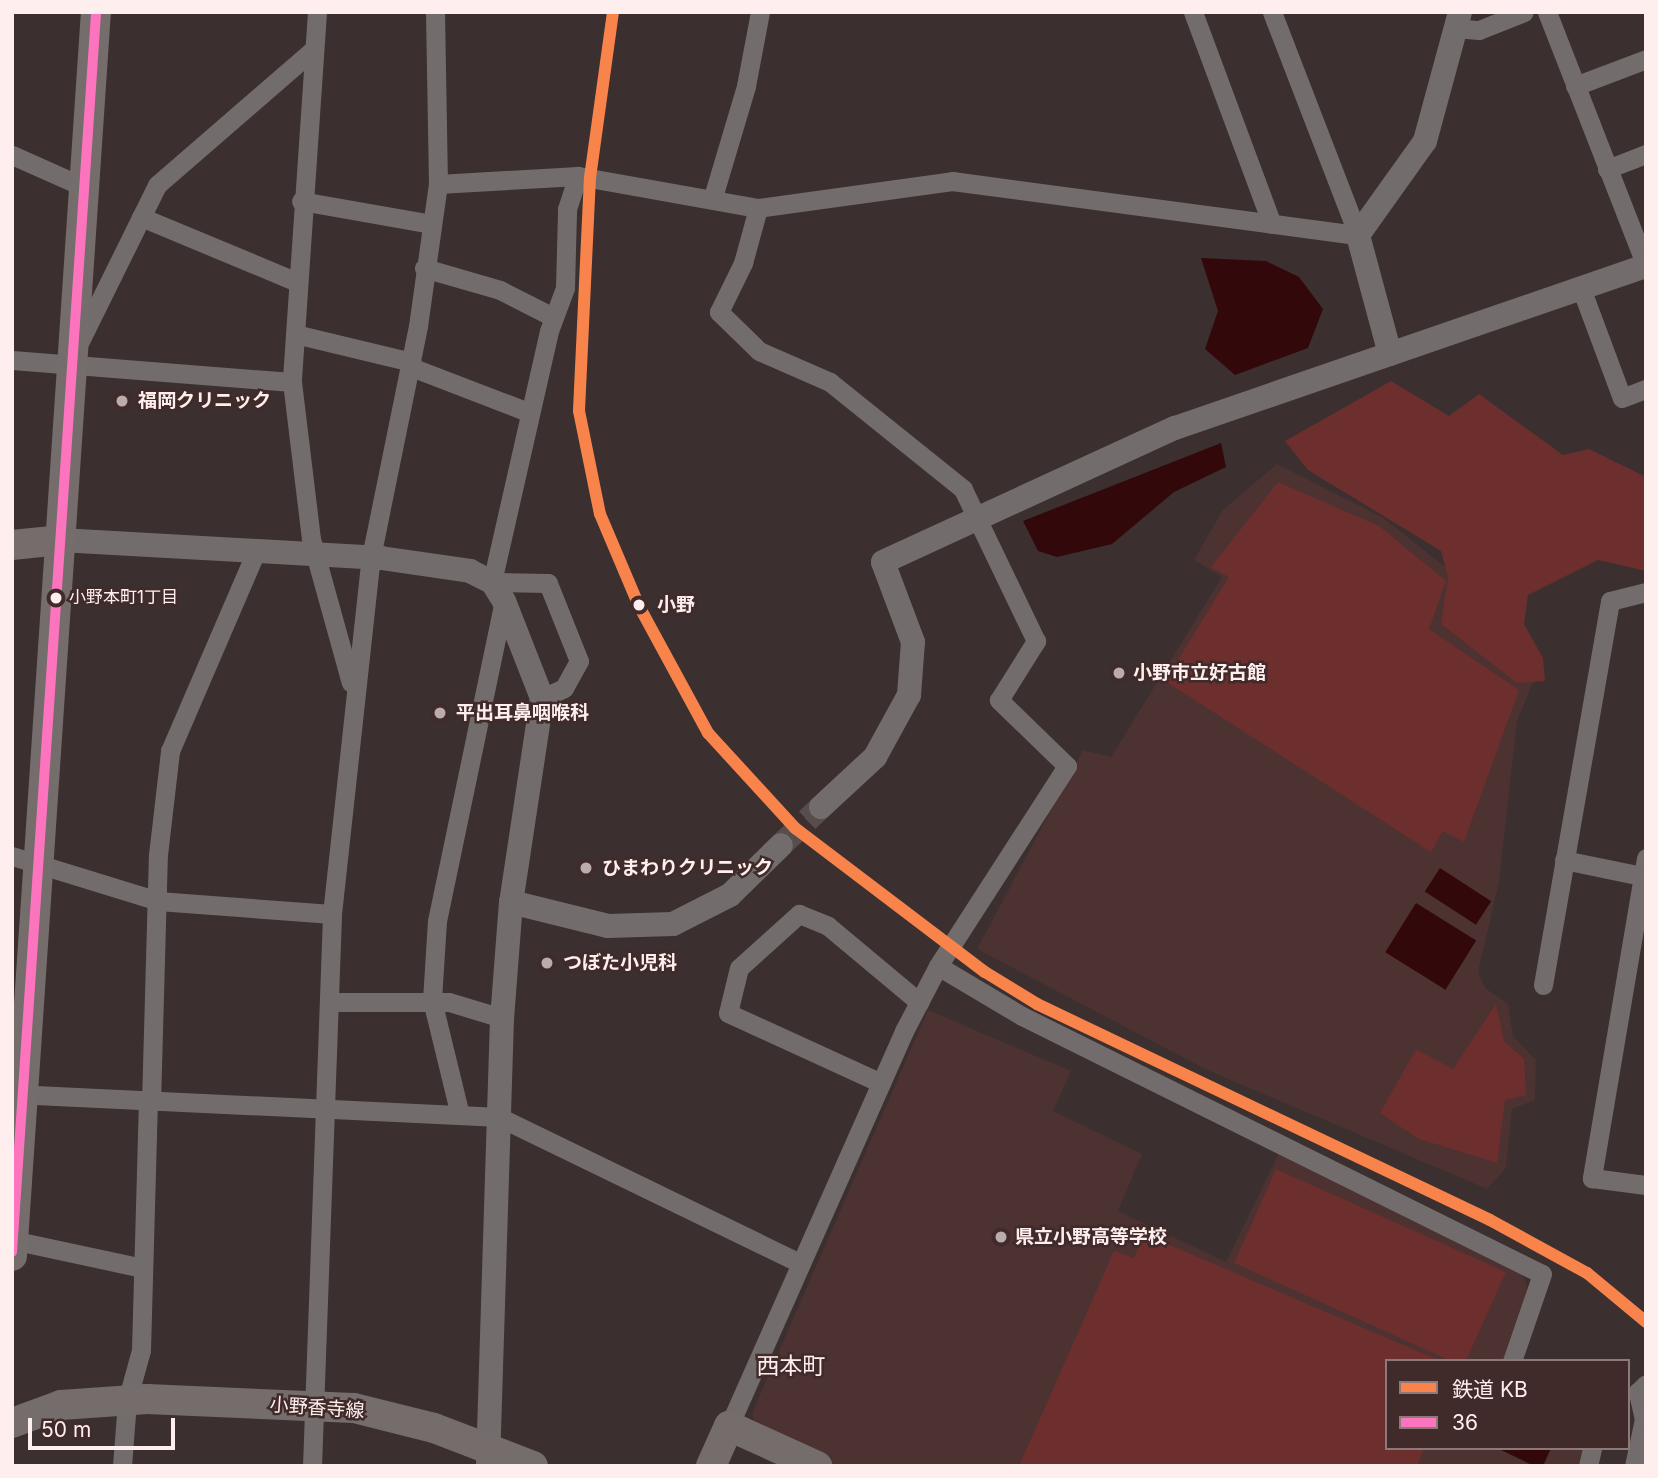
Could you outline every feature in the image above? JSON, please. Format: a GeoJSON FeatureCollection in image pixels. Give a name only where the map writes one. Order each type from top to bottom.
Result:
{"type":"FeatureCollection","features":[{"type":"Feature","properties":{"kind":"main road"},"geometry":{"type":"LineString","coordinates":[[13,1245],[25,859],[60,540],[96,12]]}},
{"type":"Feature","properties":{"kind":"main road"},"geometry":{"type":"LineString","coordinates":[[12,545],[60,540]]}},
{"type":"Feature","properties":{"kind":"main road","name":"小野香寺線"},"geometry":{"type":"LineString","coordinates":[[12,1423],[61,1405],[127,1401],[315,1406],[413,1422],[489,1458],[533,1466]]}},
{"type":"Feature","properties":{"kind":"main road"},"geometry":{"type":"LineString","coordinates":[[711,1466],[729,1426],[817,1466]]}},
{"type":"Feature","properties":{"kind":"street"},"geometry":{"type":"LineString","coordinates":[[317,12],[295,281],[292,382],[314,554],[353,691]]}},
{"type":"Feature","properties":{"kind":"street"},"geometry":{"type":"LineString","coordinates":[[312,1466],[332,914],[353,691],[371,556],[411,364],[438,184],[435,12]]}},
{"type":"Feature","properties":{"kind":"street"},"geometry":{"type":"LineString","coordinates":[[713,197],[746,86],[760,12]]}},
{"type":"Feature","properties":{"kind":"street"},"geometry":{"type":"LineString","coordinates":[[1194,12],[1272,224]]}},
{"type":"Feature","properties":{"kind":"street"},"geometry":{"type":"LineString","coordinates":[[1272,12],[1358,235],[1390,354]]}},
{"type":"Feature","properties":{"kind":"street"},"geometry":{"type":"LineString","coordinates":[[1358,235],[1424,141],[1457,20],[1479,30],[1524,12]]}},
{"type":"Feature","properties":{"kind":"street"},"geometry":{"type":"LineString","coordinates":[[821,807],[875,757],[909,695],[914,642],[883,562],[973,517],[1175,428],[1646,266],[1547,12]]}},
{"type":"Feature","properties":{"kind":"street"},"geometry":{"type":"LineString","coordinates":[[72,360],[141,217],[170,169],[219,137],[313,50]]}},
{"type":"Feature","properties":{"kind":"street"},"geometry":{"type":"LineString","coordinates":[[1575,86],[1646,58]]}},
{"type":"Feature","properties":{"kind":"street"},"geometry":{"type":"LineString","coordinates":[[1607,169],[1646,153]]}},
{"type":"Feature","properties":{"kind":"street"},"geometry":{"type":"LineString","coordinates":[[12,155],[84,187]]}},
{"type":"Feature","properties":{"kind":"street"},"geometry":{"type":"LineString","coordinates":[[438,184],[578,176],[713,197],[758,208],[951,181],[1358,235]]}},
{"type":"Feature","properties":{"kind":"street"},"geometry":{"type":"LineString","coordinates":[[460,1115],[432,1000],[437,921],[528,412],[553,317],[565,288],[567,209],[578,176]]}},
{"type":"Feature","properties":{"kind":"street"},"geometry":{"type":"LineString","coordinates":[[301,201],[431,224]]}},
{"type":"Feature","properties":{"kind":"street"},"geometry":{"type":"LineString","coordinates":[[729,1426],[798,1262],[919,1002],[938,967],[1067,766],[999,700],[1036,641],[973,517],[962,489],[903,438],[830,382],[759,351],[719,312],[743,263],[758,208]]}},
{"type":"Feature","properties":{"kind":"street"},"geometry":{"type":"LineString","coordinates":[[141,217],[295,281]]}},
{"type":"Feature","properties":{"kind":"street"},"geometry":{"type":"LineString","coordinates":[[424,268],[500,290],[553,317]]}},
{"type":"Feature","properties":{"kind":"street"},"geometry":{"type":"LineString","coordinates":[[1581,288],[1622,398],[1646,389]]}},
{"type":"Feature","properties":{"kind":"street"},"geometry":{"type":"LineString","coordinates":[[295,334],[411,364],[528,412]]}},
{"type":"Feature","properties":{"kind":"street"},"geometry":{"type":"LineString","coordinates":[[12,360],[72,360],[292,382]]}},
{"type":"Feature","properties":{"kind":"street"},"geometry":{"type":"LineString","coordinates":[[60,540],[371,556],[470,572],[498,591],[541,698],[511,902],[502,1018],[489,1458]]}},
{"type":"Feature","properties":{"kind":"street"},"geometry":{"type":"LineString","coordinates":[[122,1466],[127,1401],[141,1350],[158,901],[170,751],[178,720],[257,549]]}},
{"type":"Feature","properties":{"kind":"street"},"geometry":{"type":"LineString","coordinates":[[498,591],[548,583],[579,661],[564,688],[541,698]]}},
{"type":"Feature","properties":{"kind":"street"},"geometry":{"type":"LineString","coordinates":[[1543,985],[1610,601],[1646,592]]}},
{"type":"Feature","properties":{"kind":"street"},"geometry":{"type":"LineString","coordinates":[[511,902],[608,926],[673,924],[730,895],[781,845]]}},
{"type":"Feature","properties":{"kind":"street"},"geometry":{"type":"LineString","coordinates":[[25,859],[158,901],[332,914]]}},
{"type":"Feature","properties":{"kind":"street"},"geometry":{"type":"LineString","coordinates":[[1564,860],[1644,867],[1637,968],[1592,1178],[1646,1185]]}},
{"type":"Feature","properties":{"kind":"street"},"geometry":{"type":"LineString","coordinates":[[881,1083],[728,1013],[740,968],[799,914],[828,926],[919,1002]]}},
{"type":"Feature","properties":{"kind":"street"},"geometry":{"type":"LineString","coordinates":[[938,967],[1022,1016],[1542,1274],[1513,1359]]}},
{"type":"Feature","properties":{"kind":"street"},"geometry":{"type":"LineString","coordinates":[[330,1002],[432,1000],[502,1018]]}},
{"type":"Feature","properties":{"kind":"street"},"geometry":{"type":"LineString","coordinates":[[17,1094],[150,1103],[499,1117],[798,1262]]}},
{"type":"Feature","properties":{"kind":"street"},"geometry":{"type":"LineString","coordinates":[[13,1245],[143,1268]]}},
{"type":"Feature","properties":{"kind":"street"},"geometry":{"type":"LineString","coordinates":[[1634,1466],[1644,1419],[1638,1392],[1646,1384]]}},
{"type":"Feature","properties":{"kind":"shaded area"},"geometry":{"type":"Polygon","coordinates":[[[1201,258],[1266,261],[1299,277],[1323,309],[1308,348],[1235,375],[1205,349],[1218,311],[1201,258]]]}},
{"type":"Feature","properties":{"kind":"shaded area"},"geometry":{"type":"Polygon","coordinates":[[[1391,381],[1449,416],[1479,394],[1563,455],[1589,449],[1646,477],[1646,571],[1598,560],[1528,595],[1524,624],[1543,658],[1545,681],[1517,683],[1441,624],[1448,577],[1441,551],[1308,470],[1285,441],[1391,381]]]}},
{"type":"Feature","properties":{"kind":"shaded area"},"geometry":{"type":"Polygon","coordinates":[[[1221,443],[1226,467],[1174,492],[1112,544],[1057,557],[1038,551],[1023,521],[1221,443]]]}},
{"type":"Feature","properties":{"kind":"shaded area"},"geometry":{"type":"Polygon","coordinates":[[[1277,464],[1382,517],[1454,574],[1534,680],[1517,721],[1499,882],[1478,972],[1485,988],[1508,1004],[1513,1036],[1536,1060],[1535,1100],[1512,1109],[1506,1168],[1487,1189],[1207,1070],[977,949],[1083,750],[1111,757],[1222,577],[1194,560],[1222,511],[1277,464]]]}},
{"type":"Feature","properties":{"kind":"shaded area"},"geometry":{"type":"Polygon","coordinates":[[[1278,482],[1379,526],[1446,581],[1429,629],[1519,690],[1464,842],[1443,831],[1431,852],[1165,681],[1229,577],[1211,567],[1278,482]]]}},
{"type":"Feature","properties":{"kind":"shaded area"},"geometry":{"type":"Polygon","coordinates":[[[1440,868],[1491,901],[1476,925],[1425,891],[1440,868]]]}},
{"type":"Feature","properties":{"kind":"shaded area"},"geometry":{"type":"Polygon","coordinates":[[[1416,903],[1476,941],[1445,990],[1385,952],[1416,903]]]}},
{"type":"Feature","properties":{"kind":"shaded area"},"geometry":{"type":"Polygon","coordinates":[[[1496,1004],[1504,1041],[1524,1059],[1526,1095],[1505,1100],[1497,1163],[1419,1139],[1380,1113],[1416,1049],[1453,1069],[1496,1004]]]}},
{"type":"Feature","properties":{"kind":"shaded area","name":"県立小野高等学校"},"geometry":{"type":"Polygon","coordinates":[[[928,1010],[1071,1071],[1053,1111],[1142,1154],[1118,1211],[1226,1262],[1280,1151],[1517,1266],[1527,1284],[1525,1313],[1508,1359],[1385,1359],[1385,1450],[1588,1450],[1584,1466],[836,1466],[758,1432],[752,1413],[928,1010]]]}},
{"type":"Feature","properties":{"kind":"shaded area"},"geometry":{"type":"Polygon","coordinates":[[[1276,1169],[1506,1272],[1467,1359],[1447,1359],[1234,1263],[1276,1169]]]}},
{"type":"Feature","properties":{"kind":"shaded area"},"geometry":{"type":"Polygon","coordinates":[[[1144,1234],[1436,1359],[1385,1359],[1385,1450],[1423,1450],[1417,1466],[1019,1466],[1114,1251],[1134,1258],[1144,1234]]]}},
{"type":"Feature","properties":{"kind":"shaded area"},"geometry":{"type":"Polygon","coordinates":[[[1501,1450],[1550,1450],[1543,1466],[1534,1466],[1501,1450]]]}},
{"type":"Feature","properties":{"kind":"tunnel"},"geometry":{"type":"LineString","coordinates":[[781,845],[821,807]]}},
{"type":"Feature","properties":{"kind":"rail line","name":"KB"},"geometry":{"type":"LineString","coordinates":[[613,12],[590,177],[579,411],[600,514],[639,606],[708,733],[795,828],[985,972],[1037,1004],[1490,1220],[1587,1273],[1646,1322]]}},
{"type":"Feature","properties":{"kind":"transit line","name":"36"},"geometry":{"type":"LineString","coordinates":[[12,1252],[96,12]]}},
{"type":"Feature","properties":{"kind":"place","name":"福岡クリニック"},"geometry":{"type":"Point","coordinates":[122,401]}},
{"type":"Feature","properties":{"kind":"place","name":"小野本町1丁目"},"geometry":{"type":"Point","coordinates":[56,598]}},
{"type":"Feature","properties":{"kind":"place","name":"小野"},"geometry":{"type":"Point","coordinates":[639,605]}},
{"type":"Feature","properties":{"kind":"place","name":"小野市立好古館"},"geometry":{"type":"Point","coordinates":[1119,673]}},
{"type":"Feature","properties":{"kind":"place","name":"平出耳鼻咽喉科"},"geometry":{"type":"Point","coordinates":[440,713]}},
{"type":"Feature","properties":{"kind":"place","name":"ひまわりクリニック"},"geometry":{"type":"Point","coordinates":[586,868]}},
{"type":"Feature","properties":{"kind":"place","name":"つぼた小児科"},"geometry":{"type":"Point","coordinates":[547,963]}},
{"type":"Feature","properties":{"kind":"place","name":"県立小野高等学校"},"geometry":{"type":"Point","coordinates":[1001,1237]}},
{"type":"Feature","properties":{"kind":"district","name":"西本町"},"geometry":{"type":"Point","coordinates":[791,1366]}}]}
